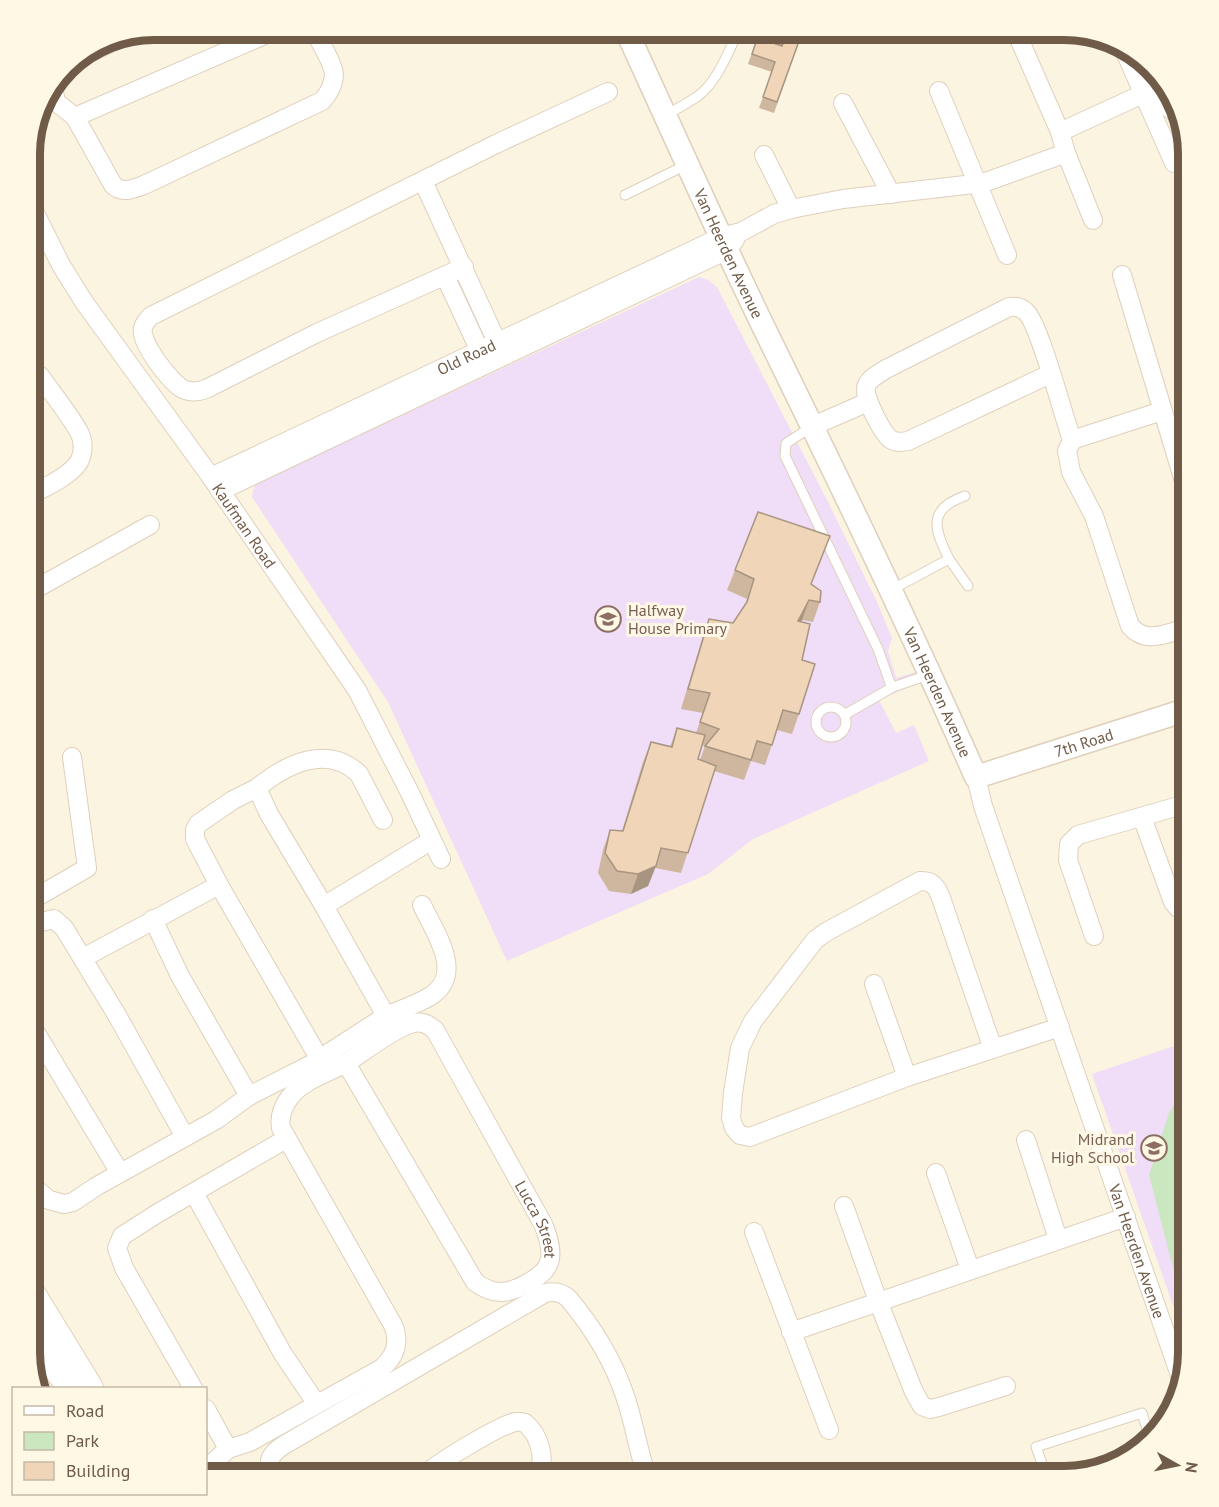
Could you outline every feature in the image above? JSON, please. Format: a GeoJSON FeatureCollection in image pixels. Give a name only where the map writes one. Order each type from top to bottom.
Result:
{"type":"FeatureCollection","features":[{"type":"Feature","properties":{"kind":"main road"},"geometry":{"type":"LineString","coordinates":[[40,1307],[89,1387]]}},
{"type":"Feature","properties":{"kind":"main road"},"geometry":{"type":"LineString","coordinates":[[40,1347],[70,1387]]}},
{"type":"Feature","properties":{"kind":"street"},"geometry":{"type":"LineString","coordinates":[[75,117],[253,40]]}},
{"type":"Feature","properties":{"kind":"street"},"geometry":{"type":"LineString","coordinates":[[54,102],[75,117],[108,179],[120,190],[130,190],[144,186],[307,108],[327,96],[334,77],[319,40]]}},
{"type":"Feature","properties":{"kind":"street","name":"Van Heerden Avenue"},"geometry":{"type":"LineString","coordinates":[[631,41],[688,164],[730,240],[813,426],[976,777],[983,806],[1178,1369]]}},
{"type":"Feature","properties":{"kind":"street"},"geometry":{"type":"LineString","coordinates":[[1020,41],[1060,132],[1093,220]]}},
{"type":"Feature","properties":{"kind":"street"},"geometry":{"type":"LineString","coordinates":[[1131,62],[1147,93],[1174,163]]}},
{"type":"Feature","properties":{"kind":"street"},"geometry":{"type":"LineString","coordinates":[[1060,132],[1158,89]]}},
{"type":"Feature","properties":{"kind":"street"},"geometry":{"type":"LineString","coordinates":[[939,91],[1007,255]]}},
{"type":"Feature","properties":{"kind":"street"},"geometry":{"type":"LineString","coordinates":[[464,267],[316,333],[195,392],[183,389],[166,373],[150,351],[143,333],[143,328],[151,316],[608,92]]}},
{"type":"Feature","properties":{"kind":"street"},"geometry":{"type":"LineString","coordinates":[[1147,93],[1168,108]]}},
{"type":"Feature","properties":{"kind":"street"},"geometry":{"type":"LineString","coordinates":[[843,103],[891,194]]}},
{"type":"Feature","properties":{"kind":"street","name":"Old Road"},"geometry":{"type":"LineString","coordinates":[[216,484],[730,240],[774,214],[843,199],[990,182],[1066,153]]}},
{"type":"Feature","properties":{"kind":"street"},"geometry":{"type":"LineString","coordinates":[[764,155],[791,209]]}},
{"type":"Feature","properties":{"kind":"street"},"geometry":{"type":"LineString","coordinates":[[423,181],[500,349]]}},
{"type":"Feature","properties":{"kind":"street","name":"Kaufman Road"},"geometry":{"type":"LineString","coordinates":[[41,225],[61,265],[84,302],[216,484],[357,690],[441,859]]}},
{"type":"Feature","properties":{"kind":"street"},"geometry":{"type":"LineString","coordinates":[[1122,275],[1178,463]]}},
{"type":"Feature","properties":{"kind":"street"},"geometry":{"type":"LineString","coordinates":[[445,276],[483,357]]}},
{"type":"Feature","properties":{"kind":"street"},"geometry":{"type":"LineString","coordinates":[[1050,374],[908,441],[898,442],[888,437],[868,402],[866,387],[876,376],[1009,307],[1020,307],[1025,310],[1034,322],[1072,440],[1067,451],[1071,472],[1094,516],[1130,626],[1138,635],[1150,638],[1178,630]]}},
{"type":"Feature","properties":{"kind":"street"},"geometry":{"type":"LineString","coordinates":[[41,377],[80,435],[83,446],[76,467],[41,489]]}},
{"type":"Feature","properties":{"kind":"street"},"geometry":{"type":"LineString","coordinates":[[813,426],[868,402]]}},
{"type":"Feature","properties":{"kind":"street"},"geometry":{"type":"LineString","coordinates":[[1072,440],[1162,411]]}},
{"type":"Feature","properties":{"kind":"street"},"geometry":{"type":"LineString","coordinates":[[41,586],[150,525]]}},
{"type":"Feature","properties":{"kind":"street","name":"7th Road"},"geometry":{"type":"LineString","coordinates":[[976,777],[1178,713]]}},
{"type":"Feature","properties":{"kind":"street"},"geometry":{"type":"LineString","coordinates":[[40,895],[87,868],[72,757]]}},
{"type":"Feature","properties":{"kind":"street"},"geometry":{"type":"LineString","coordinates":[[319,1058],[219,885],[195,839],[196,826],[282,770],[301,762],[324,758],[353,768],[359,774],[383,820]]}},
{"type":"Feature","properties":{"kind":"street"},"geometry":{"type":"LineString","coordinates":[[256,788],[386,1017]]}},
{"type":"Feature","properties":{"kind":"street"},"geometry":{"type":"LineString","coordinates":[[1094,936],[1068,860],[1069,844],[1078,835],[1178,806]]}},
{"type":"Feature","properties":{"kind":"street"},"geometry":{"type":"LineString","coordinates":[[1142,817],[1173,903],[1178,907]]}},
{"type":"Feature","properties":{"kind":"street"},"geometry":{"type":"LineString","coordinates":[[324,906],[432,840]]}},
{"type":"Feature","properties":{"kind":"street"},"geometry":{"type":"LineString","coordinates":[[993,1049],[941,898],[933,884],[920,880],[826,932],[808,947],[745,1035],[736,1071],[731,1112],[733,1124],[740,1135],[750,1137],[907,1077],[993,1049],[1060,1027]]}},
{"type":"Feature","properties":{"kind":"street"},"geometry":{"type":"LineString","coordinates":[[83,958],[219,885]]}},
{"type":"Feature","properties":{"kind":"street"},"geometry":{"type":"LineString","coordinates":[[40,1192],[49,1200],[64,1204],[79,1199],[120,1173],[216,1120],[249,1096],[284,1079],[386,1017],[435,992],[445,978],[446,957],[422,905]]}},
{"type":"Feature","properties":{"kind":"street"},"geometry":{"type":"LineString","coordinates":[[153,919],[180,976],[249,1096]]}},
{"type":"Feature","properties":{"kind":"street"},"geometry":{"type":"LineString","coordinates":[[40,922],[54,920],[64,928],[184,1137]]}},
{"type":"Feature","properties":{"kind":"street"},"geometry":{"type":"LineString","coordinates":[[874,984],[907,1077]]}},
{"type":"Feature","properties":{"kind":"street","name":"Lucca Street"},"geometry":{"type":"LineString","coordinates":[[411,1023],[428,1024],[435,1030],[543,1224],[550,1246],[550,1260],[547,1269],[528,1283],[508,1291],[487,1290],[475,1282],[346,1063],[411,1023]]}},
{"type":"Feature","properties":{"kind":"street"},"geometry":{"type":"LineString","coordinates":[[40,1040],[120,1173]]}},
{"type":"Feature","properties":{"kind":"street"},"geometry":{"type":"LineString","coordinates":[[218,1452],[250,1442],[357,1382],[387,1364],[395,1350],[396,1332],[286,1139],[280,1124],[280,1116],[289,1098],[300,1088],[346,1063]]}},
{"type":"Feature","properties":{"kind":"street"},"geometry":{"type":"LineString","coordinates":[[192,1387],[124,1268],[117,1248],[122,1236],[286,1139]]}},
{"type":"Feature","properties":{"kind":"street"},"geometry":{"type":"LineString","coordinates":[[1026,1140],[1059,1239]]}},
{"type":"Feature","properties":{"kind":"street"},"geometry":{"type":"LineString","coordinates":[[936,1173],[970,1269]]}},
{"type":"Feature","properties":{"kind":"street"},"geometry":{"type":"LineString","coordinates":[[194,1193],[284,1354],[316,1403]]}},
{"type":"Feature","properties":{"kind":"street"},"geometry":{"type":"LineString","coordinates":[[844,1206],[878,1301],[914,1392],[922,1406],[930,1409],[939,1407],[1006,1386]]}},
{"type":"Feature","properties":{"kind":"street"},"geometry":{"type":"LineString","coordinates":[[791,1332],[1126,1217]]}},
{"type":"Feature","properties":{"kind":"street"},"geometry":{"type":"LineString","coordinates":[[754,1232],[829,1430]]}},
{"type":"Feature","properties":{"kind":"street"},"geometry":{"type":"LineString","coordinates":[[270,1466],[269,1462],[274,1451],[550,1292],[565,1295],[569,1299],[616,1370],[626,1398],[643,1466]]}},
{"type":"Feature","properties":{"kind":"street"},"geometry":{"type":"LineString","coordinates":[[207,1413],[218,1452],[216,1461],[210,1466]]}},
{"type":"Feature","properties":{"kind":"street"},"geometry":{"type":"LineString","coordinates":[[436,1466],[503,1427],[519,1422],[525,1423],[536,1436],[542,1458],[541,1466]]}},
{"type":"Feature","properties":{"kind":"lane"},"geometry":{"type":"LineString","coordinates":[[665,116],[699,95],[708,86],[734,41]]}},
{"type":"Feature","properties":{"kind":"lane"},"geometry":{"type":"LineString","coordinates":[[625,195],[688,164]]}},
{"type":"Feature","properties":{"kind":"lane"},"geometry":{"type":"LineString","coordinates":[[813,426],[786,444],[785,456],[878,649],[893,687]]}},
{"type":"Feature","properties":{"kind":"lane"},"geometry":{"type":"LineString","coordinates":[[965,496],[947,503],[939,513],[938,532],[950,559],[968,586]]}},
{"type":"Feature","properties":{"kind":"lane"},"geometry":{"type":"LineString","coordinates":[[891,590],[950,559]]}},
{"type":"Feature","properties":{"kind":"lane"},"geometry":{"type":"LineString","coordinates":[[844,715],[893,687],[930,674]]}},
{"type":"Feature","properties":{"kind":"lane"},"geometry":{"type":"LineString","coordinates":[[1043,1466],[1036,1447],[1142,1413],[1148,1430]]}},
{"type":"Feature","properties":{"kind":"shaded area","name":"Halfway House Primary"},"geometry":{"type":"Polygon","coordinates":[[[699,277],[717,287],[828,502],[892,638],[888,651],[896,678],[923,670],[927,679],[879,700],[896,733],[914,725],[929,761],[753,839],[708,874],[507,961],[388,702],[252,497],[255,484],[699,277]]]}},
{"type":"Feature","properties":{"kind":"shaded area","name":"Midrand High School"},"geometry":{"type":"Polygon","coordinates":[[[1178,1045],[1178,1320],[1092,1074],[1178,1045]]]}},
{"type":"Feature","properties":{"kind":"green space"},"geometry":{"type":"Polygon","coordinates":[[[1178,1099],[1178,1286],[1149,1175],[1169,1113],[1178,1099]]]}},
{"type":"Feature","properties":{"kind":"building"},"geometry":{"type":"Polygon","coordinates":[[[756,41],[767,41],[782,46],[784,41],[799,41],[777,102],[763,97],[775,62],[752,54],[756,41]]]}},
{"type":"Feature","properties":{"kind":"building"},"geometry":{"type":"Polygon","coordinates":[[[758,512],[830,536],[811,584],[821,591],[820,602],[809,600],[798,621],[810,624],[802,660],[815,664],[799,714],[783,710],[772,745],[757,741],[751,760],[705,746],[719,729],[700,722],[710,693],[688,689],[709,619],[733,623],[747,602],[754,579],[735,570],[758,512]]]}},
{"type":"Feature","properties":{"kind":"building"},"geometry":{"type":"Polygon","coordinates":[[[677,728],[705,735],[698,759],[716,766],[688,853],[661,848],[656,866],[638,874],[617,871],[605,853],[610,830],[623,831],[651,742],[672,747],[677,728]]]}},
{"type":"Feature","properties":{"kind":"place","name":"Halfway House Primary"},"geometry":{"type":"Point","coordinates":[608,619]}},
{"type":"Feature","properties":{"kind":"place","name":"Midrand High School"},"geometry":{"type":"Point","coordinates":[1154,1148]}}]}
